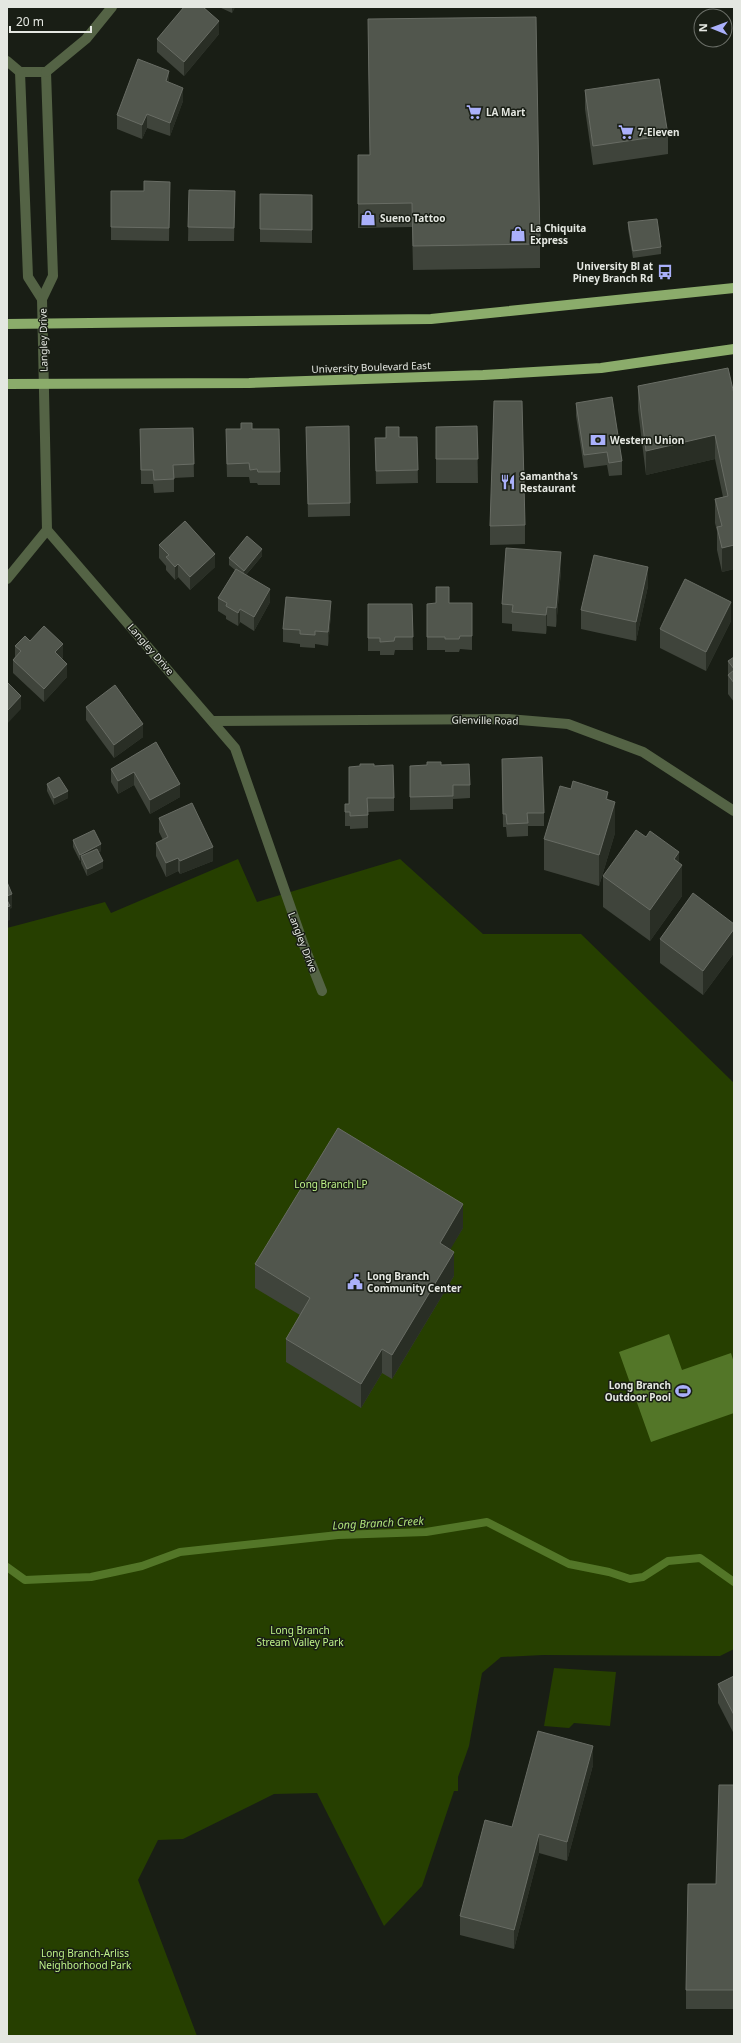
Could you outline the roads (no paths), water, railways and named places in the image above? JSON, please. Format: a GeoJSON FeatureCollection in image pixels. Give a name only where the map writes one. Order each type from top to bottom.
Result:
{"type":"FeatureCollection","features":[{"type":"Feature","properties":{"kind":"main road"},"geometry":{"type":"LineString","coordinates":[[7,324],[43,322],[432,319],[734,288]]}},
{"type":"Feature","properties":{"kind":"main road","name":"University Boulevard East"},"geometry":{"type":"LineString","coordinates":[[7,384],[248,383],[483,375],[601,368],[734,349]]}},
{"type":"Feature","properties":{"kind":"street"},"geometry":{"type":"LineString","coordinates":[[7,61],[20,72],[46,72],[86,39],[112,7]]}},
{"type":"Feature","properties":{"kind":"street","name":"Langley Drive"},"geometry":{"type":"LineString","coordinates":[[20,72],[28,277],[42,299]]}},
{"type":"Feature","properties":{"kind":"street","name":"Langley Drive"},"geometry":{"type":"LineString","coordinates":[[46,72],[53,276],[42,299],[47,530],[214,721],[235,748],[303,944],[322,991]]}},
{"type":"Feature","properties":{"kind":"street"},"geometry":{"type":"LineString","coordinates":[[7,579],[47,530]]}},
{"type":"Feature","properties":{"kind":"street","name":"Glenville Road"},"geometry":{"type":"LineString","coordinates":[[214,721],[508,719],[568,724],[643,752],[734,811]]}},
{"type":"Feature","properties":{"kind":"waterway","name":"Long Branch Creek"},"geometry":{"type":"LineString","coordinates":[[7,1567],[25,1580],[91,1577],[142,1566],[180,1552],[338,1535],[426,1532],[487,1522],[569,1564],[609,1572],[630,1579],[643,1577],[668,1561],[700,1558],[734,1582]]}},
{"type":"Feature","properties":{"kind":"place","name":"LA Mart"},"geometry":{"type":"Point","coordinates":[474,112]}},
{"type":"Feature","properties":{"kind":"place","name":"7-Eleven"},"geometry":{"type":"Point","coordinates":[626,132]}},
{"type":"Feature","properties":{"kind":"place","name":"Sueno Tattoo"},"geometry":{"type":"Point","coordinates":[368,218]}},
{"type":"Feature","properties":{"kind":"place","name":"La Chiquita Express"},"geometry":{"type":"Point","coordinates":[518,234]}},
{"type":"Feature","properties":{"kind":"place","name":"University Bl at Piney Branch Rd"},"geometry":{"type":"Point","coordinates":[665,272]}},
{"type":"Feature","properties":{"kind":"place","name":"Western Union"},"geometry":{"type":"Point","coordinates":[598,440]}},
{"type":"Feature","properties":{"kind":"place","name":"Samantha's Restaurant"},"geometry":{"type":"Point","coordinates":[508,482]}},
{"type":"Feature","properties":{"kind":"place","name":"Long Branch Community Center"},"geometry":{"type":"Point","coordinates":[355,1282]}},
{"type":"Feature","properties":{"kind":"place","name":"Long Branch Outdoor Pool"},"geometry":{"type":"Point","coordinates":[683,1391]}},
{"type":"Feature","properties":{"kind":"park label","name":"Long Branch LP"},"geometry":{"type":"Point","coordinates":[331,1184]}},
{"type":"Feature","properties":{"kind":"park label","name":"Long Branch Stream Valley Park"},"geometry":{"type":"Point","coordinates":[300,1636]}},
{"type":"Feature","properties":{"kind":"park label","name":"Long Branch-Arliss Neighborhood Park"},"geometry":{"type":"Point","coordinates":[85,1958]}}]}
